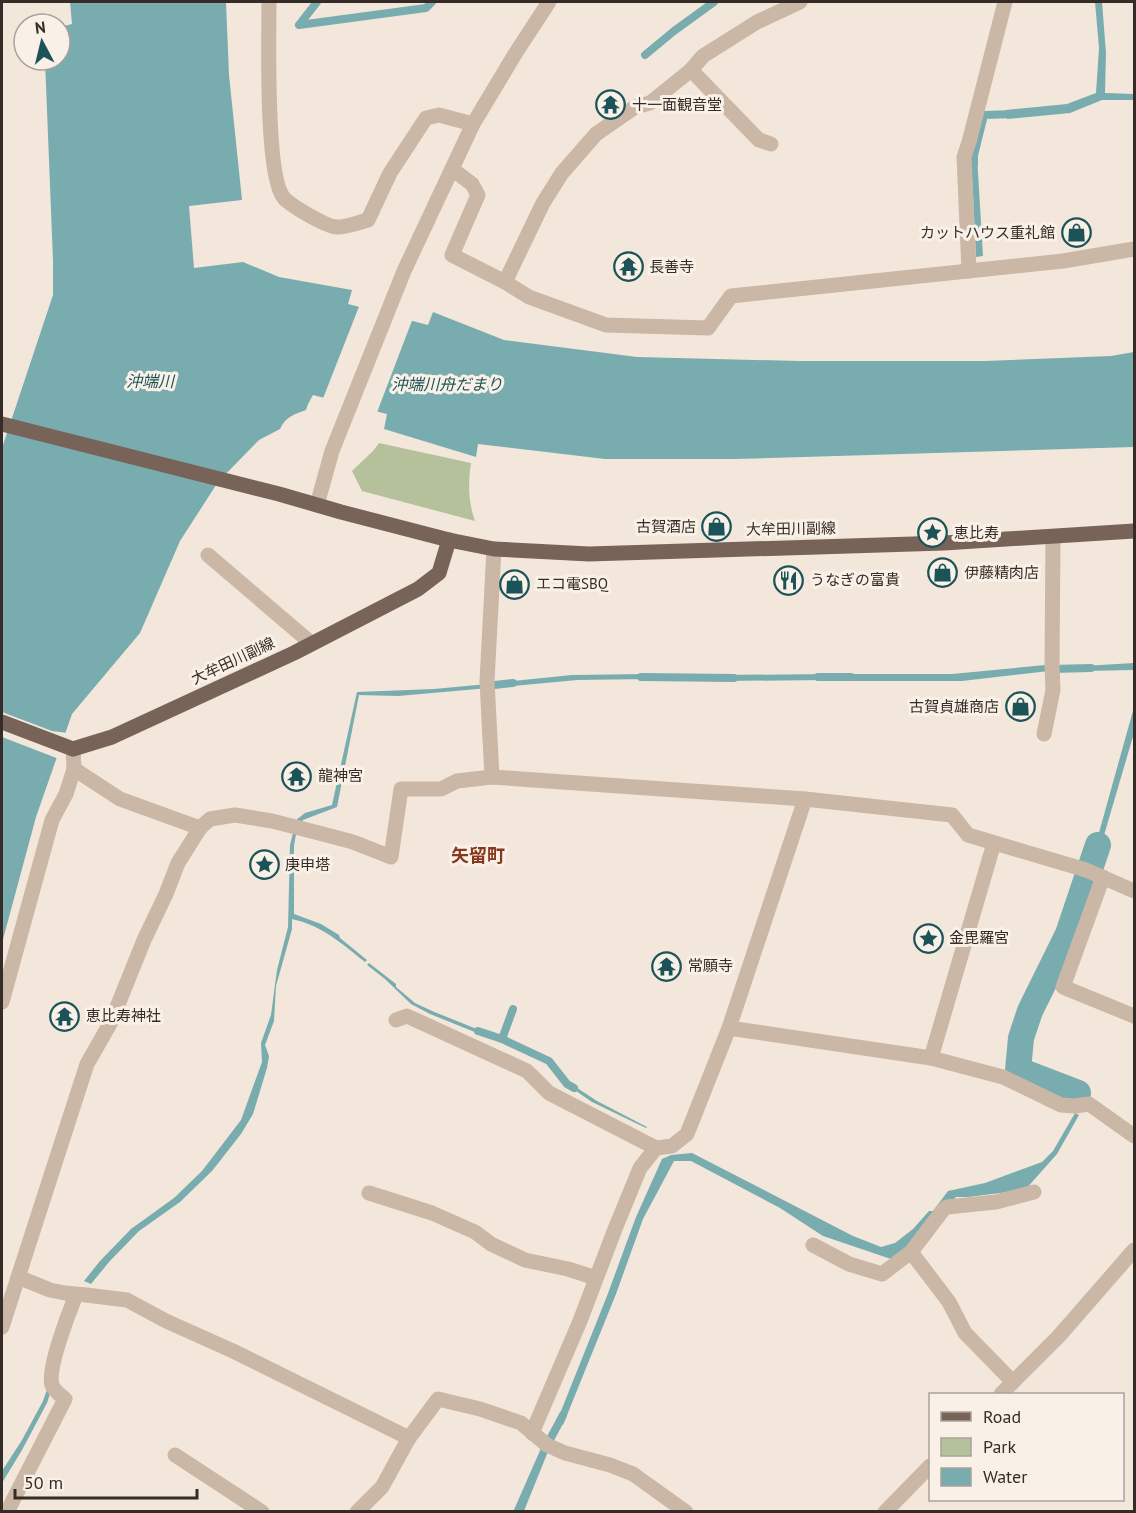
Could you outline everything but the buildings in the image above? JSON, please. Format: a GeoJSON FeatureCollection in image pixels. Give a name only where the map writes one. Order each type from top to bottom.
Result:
{"type":"FeatureCollection","features":[{"type":"Feature","properties":{"kind":"main road","name":"大牟田川副線"},"geometry":{"type":"LineString","coordinates":[[2,424],[279,494],[449,540],[494,549],[589,554],[921,543],[1134,531]]}},
{"type":"Feature","properties":{"kind":"main road","name":"大牟田川副線"},"geometry":{"type":"LineString","coordinates":[[73,749],[112,737],[294,653],[418,589],[439,573],[449,540]]}},
{"type":"Feature","properties":{"kind":"main road"},"geometry":{"type":"LineString","coordinates":[[2,722],[73,749]]}},
{"type":"Feature","properties":{"kind":"street"},"geometry":{"type":"LineString","coordinates":[[268,2],[271,134],[275,174],[283,198],[305,214],[336,227],[368,220],[390,173],[426,118],[439,115],[473,124]]}},
{"type":"Feature","properties":{"kind":"street"},"geometry":{"type":"LineString","coordinates":[[317,505],[332,451],[404,271],[473,124],[549,2]]}},
{"type":"Feature","properties":{"kind":"street"},"geometry":{"type":"LineString","coordinates":[[505,282],[543,203],[562,173],[596,134],[635,107],[650,104],[691,70],[703,56],[757,22],[800,2]]}},
{"type":"Feature","properties":{"kind":"street"},"geometry":{"type":"LineString","coordinates":[[969,271],[964,157],[1005,2]]}},
{"type":"Feature","properties":{"kind":"street"},"geometry":{"type":"LineString","coordinates":[[691,70],[759,140],[771,144]]}},
{"type":"Feature","properties":{"kind":"street"},"geometry":{"type":"LineString","coordinates":[[452,169],[472,184],[478,195],[452,255],[529,297],[606,325],[708,328],[731,296],[1063,261],[1134,249]]}},
{"type":"Feature","properties":{"kind":"street"},"geometry":{"type":"LineString","coordinates":[[1044,734],[1053,690],[1053,537]]}},
{"type":"Feature","properties":{"kind":"street"},"geometry":{"type":"LineString","coordinates":[[492,777],[488,687],[494,549]]}},
{"type":"Feature","properties":{"kind":"street"},"geometry":{"type":"LineString","coordinates":[[208,555],[311,643]]}},
{"type":"Feature","properties":{"kind":"street"},"geometry":{"type":"LineString","coordinates":[[2,1002],[52,820],[66,794],[74,768],[73,749]]}},
{"type":"Feature","properties":{"kind":"street"},"geometry":{"type":"LineString","coordinates":[[74,768],[120,799],[200,828]]}},
{"type":"Feature","properties":{"kind":"street"},"geometry":{"type":"LineString","coordinates":[[2,1327],[87,1064],[111,1022],[178,863],[200,828],[210,819],[235,815],[272,821],[352,842],[391,857],[400,789],[441,789],[457,781],[492,777],[806,799],[952,815],[968,835],[1095,874],[1134,891]]}},
{"type":"Feature","properties":{"kind":"street"},"geometry":{"type":"LineString","coordinates":[[396,1020],[407,1016],[527,1071],[549,1093],[656,1148],[672,1146],[687,1134],[729,1028],[806,799]]}},
{"type":"Feature","properties":{"kind":"street"},"geometry":{"type":"LineString","coordinates":[[931,1058],[994,843]]}},
{"type":"Feature","properties":{"kind":"street"},"geometry":{"type":"LineString","coordinates":[[1095,874],[1063,987],[1134,1016]]}},
{"type":"Feature","properties":{"kind":"street"},"geometry":{"type":"LineString","coordinates":[[729,1028],[931,1058],[1003,1077],[1068,1105],[1089,1104],[1134,1136]]}},
{"type":"Feature","properties":{"kind":"street"},"geometry":{"type":"LineString","coordinates":[[539,1438],[596,1278],[640,1168],[656,1148]]}},
{"type":"Feature","properties":{"kind":"street"},"geometry":{"type":"LineString","coordinates":[[813,1245],[849,1264],[882,1274],[911,1252],[947,1207],[996,1202],[1034,1192]]}},
{"type":"Feature","properties":{"kind":"street"},"geometry":{"type":"LineString","coordinates":[[369,1193],[432,1213],[525,1260],[596,1278]]}},
{"type":"Feature","properties":{"kind":"street"},"geometry":{"type":"LineString","coordinates":[[1003,1393],[1059,1336],[1134,1250]]}},
{"type":"Feature","properties":{"kind":"street"},"geometry":{"type":"LineString","coordinates":[[911,1252],[949,1302],[965,1333],[1013,1382]]}},
{"type":"Feature","properties":{"kind":"street"},"geometry":{"type":"LineString","coordinates":[[18,1277],[50,1290],[127,1300],[409,1438]]}},
{"type":"Feature","properties":{"kind":"street"},"geometry":{"type":"LineString","coordinates":[[7,1512],[65,1399],[56,1392],[51,1376],[70,1294]]}},
{"type":"Feature","properties":{"kind":"street"},"geometry":{"type":"LineString","coordinates":[[357,1512],[382,1487],[409,1438],[438,1399],[480,1409],[521,1423],[539,1438],[565,1453],[610,1465],[633,1474],[686,1512]]}},
{"type":"Feature","properties":{"kind":"street"},"geometry":{"type":"LineString","coordinates":[[175,1455],[262,1512]]}},
{"type":"Feature","properties":{"kind":"street"},"geometry":{"type":"LineString","coordinates":[[894,1509],[929,1467]]}},
{"type":"Feature","properties":{"kind":"green space"},"geometry":{"type":"Polygon","coordinates":[[[379,443],[471,463],[469,492],[475,521],[362,491],[352,471],[379,443]]]}},
{"type":"Feature","properties":{"kind":"water","name":"沖端川"},"geometry":{"type":"Polygon","coordinates":[[[70,2],[226,2],[229,75],[242,200],[189,206],[194,268],[243,262],[279,277],[352,290],[348,304],[428,325],[433,312],[504,340],[637,357],[798,361],[985,361],[1111,356],[1134,352],[1134,447],[735,459],[605,459],[478,444],[476,457],[384,429],[387,414],[313,395],[306,410],[291,416],[280,429],[259,440],[218,482],[180,541],[140,633],[72,714],[36,817],[2,943],[2,448],[53,295],[45,72],[72,72],[70,2]]]}},
{"type":"Feature","properties":{"kind":"water"},"geometry":{"type":"Polygon","coordinates":[[[1095,2],[1102,2],[1106,53],[1105,93],[1134,94],[1134,100],[1102,100],[1070,113],[1007,119],[1006,110],[1067,104],[1096,93],[1099,48],[1095,2]]]}},
{"type":"Feature","properties":{"kind":"water"},"geometry":{"type":"Polygon","coordinates":[[[971,154],[977,156],[983,256],[976,257],[971,154]]]}},
{"type":"Feature","properties":{"kind":"water"},"geometry":{"type":"Polygon","coordinates":[[[1134,663],[1134,670],[1084,671],[1083,666],[1134,663]]]}},
{"type":"Feature","properties":{"kind":"water"},"geometry":{"type":"Polygon","coordinates":[[[1056,664],[1058,670],[962,681],[841,681],[842,674],[952,674],[1056,664]]]}},
{"type":"Feature","properties":{"kind":"water"},"geometry":{"type":"Polygon","coordinates":[[[649,674],[649,679],[577,680],[502,687],[502,682],[572,675],[649,674]]]}},
{"type":"Feature","properties":{"kind":"water"},"geometry":{"type":"Polygon","coordinates":[[[827,674],[826,680],[724,681],[724,675],[827,674]]]}},
{"type":"Feature","properties":{"kind":"water"},"geometry":{"type":"Polygon","coordinates":[[[488,684],[489,688],[398,696],[359,695],[337,807],[302,822],[296,820],[305,813],[332,805],[357,692],[488,684]]]}},
{"type":"Feature","properties":{"kind":"water"},"geometry":{"type":"Polygon","coordinates":[[[1134,707],[1134,733],[1095,866],[1090,865],[1134,707]]]}},
{"type":"Feature","properties":{"kind":"water"},"geometry":{"type":"Polygon","coordinates":[[[293,833],[296,834],[294,914],[321,924],[339,935],[367,960],[365,962],[340,942],[313,926],[292,919],[292,929],[276,986],[274,1021],[265,1045],[269,1056],[267,1068],[253,1114],[241,1134],[212,1171],[180,1202],[139,1231],[91,1284],[84,1281],[131,1229],[174,1198],[202,1171],[241,1120],[262,1062],[261,1043],[271,1015],[277,970],[288,927],[290,845],[293,833]]]}},
{"type":"Feature","properties":{"kind":"water"},"geometry":{"type":"Polygon","coordinates":[[[1085,878],[1090,881],[1071,935],[1066,934],[1085,878]]]}},
{"type":"Feature","properties":{"kind":"water"},"geometry":{"type":"Polygon","coordinates":[[[369,963],[396,984],[396,987],[415,1003],[489,1034],[487,1037],[411,1004],[367,965],[369,963]]]}},
{"type":"Feature","properties":{"kind":"water"},"geometry":{"type":"Polygon","coordinates":[[[1042,981],[1047,984],[1028,1025],[1021,1069],[1016,1069],[1017,1042],[1027,1008],[1042,981]]]}},
{"type":"Feature","properties":{"kind":"water"},"geometry":{"type":"Polygon","coordinates":[[[1048,1079],[1079,1093],[1087,1093],[1087,1097],[1079,1098],[1047,1083],[1048,1079]]]}},
{"type":"Feature","properties":{"kind":"water"},"geometry":{"type":"Polygon","coordinates":[[[568,1082],[597,1101],[647,1127],[592,1102],[566,1084],[568,1082]]]}},
{"type":"Feature","properties":{"kind":"water"},"geometry":{"type":"Polygon","coordinates":[[[1075,1113],[1079,1115],[1057,1154],[1025,1190],[956,1197],[915,1243],[891,1259],[823,1236],[780,1208],[691,1161],[674,1161],[643,1219],[616,1294],[563,1425],[557,1421],[636,1217],[662,1159],[671,1155],[692,1153],[853,1236],[881,1247],[895,1243],[913,1229],[929,1211],[933,1211],[948,1191],[985,1183],[1042,1162],[1053,1151],[1075,1113]]]}},
{"type":"Feature","properties":{"kind":"water"},"geometry":{"type":"Polygon","coordinates":[[[62,1357],[47,1403],[2,1483],[2,1471],[43,1401],[55,1367],[62,1357]]]}},
{"type":"Feature","properties":{"kind":"water"},"geometry":{"type":"Polygon","coordinates":[[[542,1446],[549,1449],[524,1511],[513,1512],[542,1446]]]}},
{"type":"Feature","properties":{"kind":"pier"},"geometry":{"type":"Polygon","coordinates":[[[360,304],[413,318],[376,415],[322,401],[360,304]]]}},
{"type":"Feature","properties":{"kind":"pier"},"geometry":{"type":"Polygon","coordinates":[[[2,712],[52,731],[68,733],[59,759],[2,737],[2,712]]]}},
{"type":"Feature","properties":{"kind":"waterway"},"geometry":{"type":"LineString","coordinates":[[317,2],[299,25],[426,8],[432,2]]}},
{"type":"Feature","properties":{"kind":"waterway"},"geometry":{"type":"LineString","coordinates":[[645,55],[714,2]]}},
{"type":"Feature","properties":{"kind":"waterway"},"geometry":{"type":"LineString","coordinates":[[974,164],[984,115],[1015,114]]}},
{"type":"Feature","properties":{"kind":"waterway"},"geometry":{"type":"LineString","coordinates":[[1052,669],[1091,668]]}},
{"type":"Feature","properties":{"kind":"waterway"},"geometry":{"type":"LineString","coordinates":[[641,677],[734,678]]}},
{"type":"Feature","properties":{"kind":"waterway"},"geometry":{"type":"LineString","coordinates":[[818,677],[851,677]]}},
{"type":"Feature","properties":{"kind":"waterway"},"geometry":{"type":"LineString","coordinates":[[486,686],[513,683]]}},
{"type":"Feature","properties":{"kind":"waterway"},"geometry":{"type":"LineString","coordinates":[[1078,1093],[1018,1070],[1021,1038],[1030,1011],[1068,934],[1098,845]]}},
{"type":"Feature","properties":{"kind":"waterway"},"geometry":{"type":"LineString","coordinates":[[502,1039],[513,1009]]}},
{"type":"Feature","properties":{"kind":"waterway"},"geometry":{"type":"LineString","coordinates":[[478,1031],[502,1039],[549,1061],[567,1084],[574,1088]]}},
{"type":"Feature","properties":{"kind":"waterway"},"geometry":{"type":"LineString","coordinates":[[546,1447],[563,1415]]}},
{"type":"Feature","properties":{"kind":"place","name":"十一面観音堂"},"geometry":{"type":"Point","coordinates":[611,105]}},
{"type":"Feature","properties":{"kind":"place","name":"カットハウス重礼館"},"geometry":{"type":"Point","coordinates":[1076,233]}},
{"type":"Feature","properties":{"kind":"place","name":"長善寺"},"geometry":{"type":"Point","coordinates":[628,267]}},
{"type":"Feature","properties":{"kind":"place","name":"古賀酒店"},"geometry":{"type":"Point","coordinates":[717,527]}},
{"type":"Feature","properties":{"kind":"place","name":"恵比寿"},"geometry":{"type":"Point","coordinates":[933,533]}},
{"type":"Feature","properties":{"kind":"place","name":"伊藤精肉店"},"geometry":{"type":"Point","coordinates":[943,573]}},
{"type":"Feature","properties":{"kind":"place","name":"うなぎの富貴"},"geometry":{"type":"Point","coordinates":[789,580]}},
{"type":"Feature","properties":{"kind":"place","name":"エコ電SBQ"},"geometry":{"type":"Point","coordinates":[515,584]}},
{"type":"Feature","properties":{"kind":"place","name":"古賀貞雄商店"},"geometry":{"type":"Point","coordinates":[1020,707]}},
{"type":"Feature","properties":{"kind":"place","name":"龍神宮"},"geometry":{"type":"Point","coordinates":[297,776]}},
{"type":"Feature","properties":{"kind":"place","name":"庚申塔"},"geometry":{"type":"Point","coordinates":[264,865]}},
{"type":"Feature","properties":{"kind":"place","name":"金毘羅宮"},"geometry":{"type":"Point","coordinates":[928,938]}},
{"type":"Feature","properties":{"kind":"place","name":"常願寺"},"geometry":{"type":"Point","coordinates":[667,966]}},
{"type":"Feature","properties":{"kind":"place","name":"恵比寿神社"},"geometry":{"type":"Point","coordinates":[65,1016]}},
{"type":"Feature","properties":{"kind":"district","name":"矢留町"},"geometry":{"type":"Point","coordinates":[478,856]}},
{"type":"Feature","properties":{"kind":"water label","name":"沖端川舟だまり"},"geometry":{"type":"Point","coordinates":[447,384]}}]}
